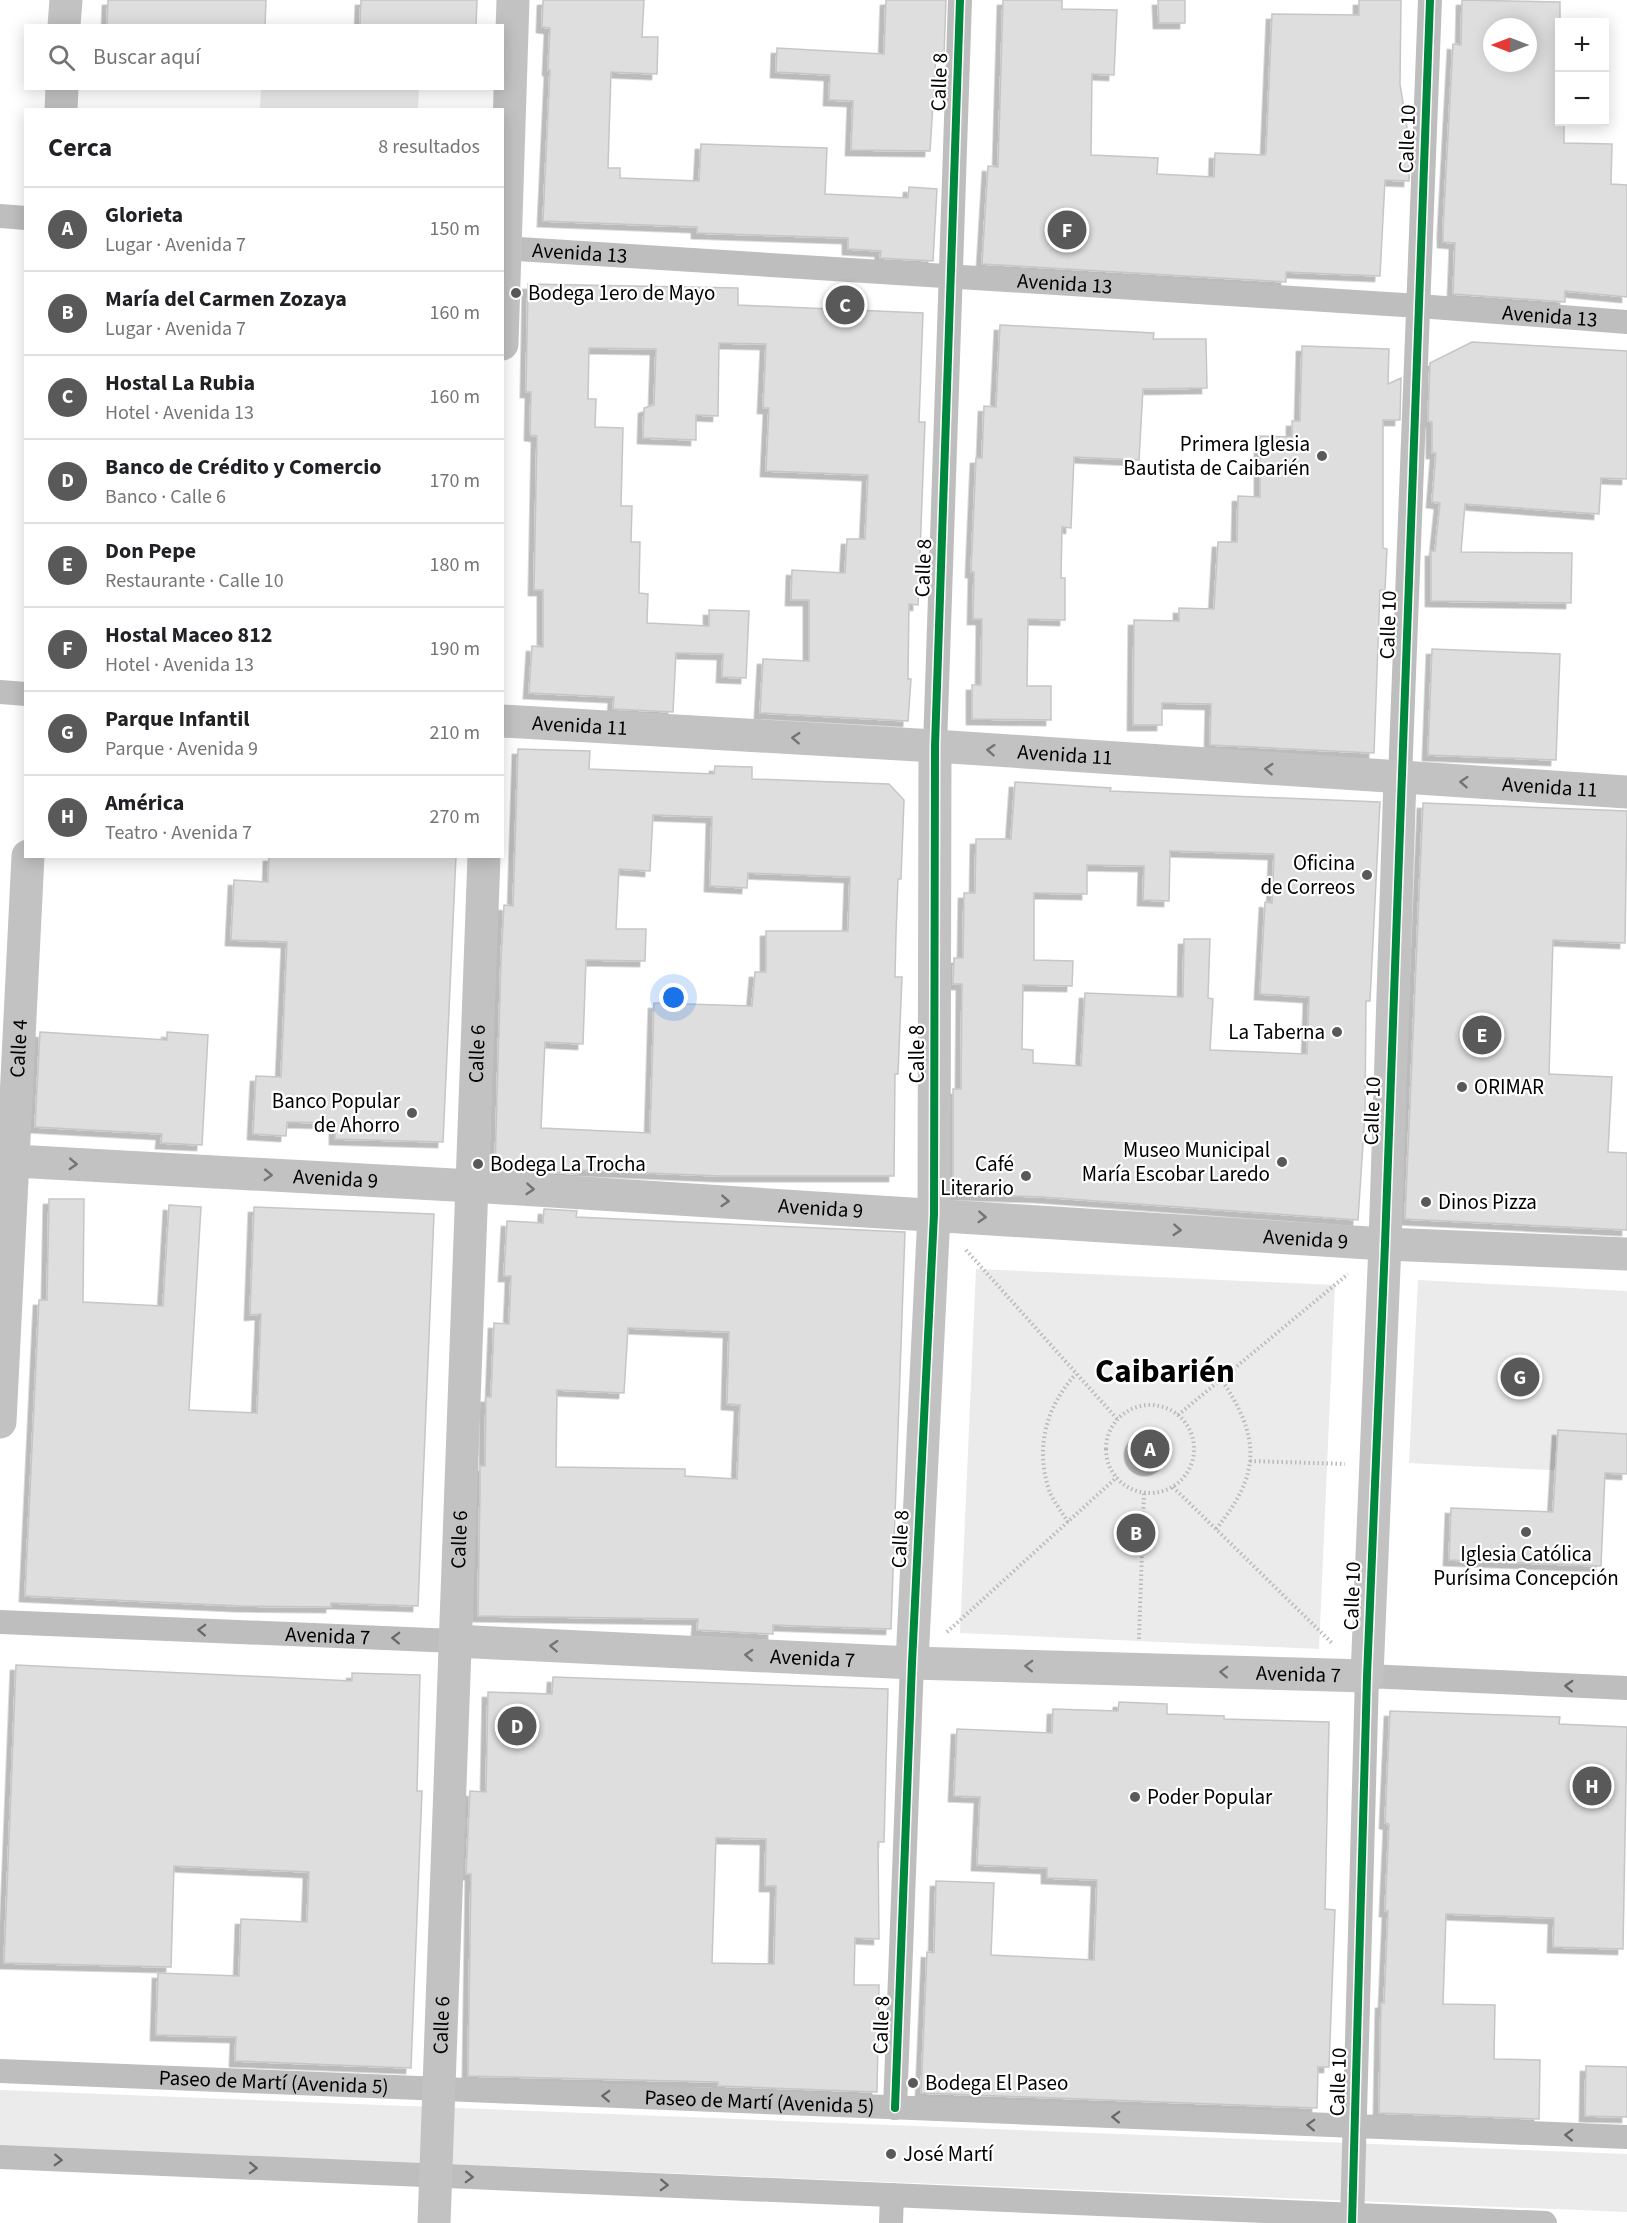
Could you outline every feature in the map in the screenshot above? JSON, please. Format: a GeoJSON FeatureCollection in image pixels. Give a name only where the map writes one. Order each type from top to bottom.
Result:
{"type":"FeatureCollection","features":[{"type":"Feature","properties":{"kind":"street"},"geometry":{"type":"LineString","coordinates":[[64,24],[66,0]]}},
{"type":"Feature","properties":{"kind":"street"},"geometry":{"type":"LineString","coordinates":[[504,248],[513,0]]}},
{"type":"Feature","properties":{"kind":"street","name":"Calle 8"},"geometry":{"type":"LineString","coordinates":[[895,2108],[912,1663],[934,1214],[935,746],[960,0]]}},
{"type":"Feature","properties":{"kind":"street","name":"Calle 10"},"geometry":{"type":"LineString","coordinates":[[1352,2219],[1367,1676],[1430,0]]}},
{"type":"Feature","properties":{"kind":"street"},"geometry":{"type":"LineString","coordinates":[[61,108],[62,90]]}},
{"type":"Feature","properties":{"kind":"street"},"geometry":{"type":"LineString","coordinates":[[0,216],[24,218]]}},
{"type":"Feature","properties":{"kind":"street","name":"Avenida 13"},"geometry":{"type":"LineString","coordinates":[[504,248],[1419,306],[1627,322]]}},
{"type":"Feature","properties":{"kind":"street"},"geometry":{"type":"LineString","coordinates":[[0,692],[24,694]]}},
{"type":"Feature","properties":{"kind":"street","name":"Avenida 11"},"geometry":{"type":"LineString","coordinates":[[504,721],[935,746],[1627,792]]}},
{"type":"Feature","properties":{"kind":"street","name":"Calle 4"},"geometry":{"type":"LineString","coordinates":[[0,1422],[15,1161],[28,858]]}},
{"type":"Feature","properties":{"kind":"street","name":"Calle 6"},"geometry":{"type":"LineString","coordinates":[[434,2223],[484,858]]}},
{"type":"Feature","properties":{"kind":"street","name":"Avenida 9"},"geometry":{"type":"LineString","coordinates":[[15,1161],[472,1186],[1385,1244],[1627,1254]]}},
{"type":"Feature","properties":{"kind":"street","name":"Avenida 7"},"geometry":{"type":"LineString","coordinates":[[0,1622],[912,1663],[1367,1676],[1627,1688]]}},
{"type":"Feature","properties":{"kind":"street","name":"Paseo de Martí (Avenida 5)"},"geometry":{"type":"LineString","coordinates":[[0,2071],[1627,2137]]}},
{"type":"Feature","properties":{"kind":"street"},"geometry":{"type":"LineString","coordinates":[[0,2157],[892,2195],[1352,2219],[1545,2223]]}},
{"type":"Feature","properties":{"kind":"street"},"geometry":{"type":"LineString","coordinates":[[891,2223],[892,2195]]}},
{"type":"Feature","properties":{"kind":"path"},"geometry":{"type":"LineString","coordinates":[[934,1214],[1118,1420]]}},
{"type":"Feature","properties":{"kind":"path"},"geometry":{"type":"LineString","coordinates":[[1178,1415],[1349,1274]]}},
{"type":"Feature","properties":{"kind":"path"},"geometry":{"type":"LineString","coordinates":[[1068,1522],[1050,1492],[1042,1456],[1047,1420],[1063,1388],[1076,1374]]}},
{"type":"Feature","properties":{"kind":"path"},"geometry":{"type":"LineString","coordinates":[[1216,1529],[1237,1503],[1250,1461],[1250,1439],[1241,1408],[1221,1379]]}},
{"type":"Feature","properties":{"kind":"path"},"geometry":{"type":"LineString","coordinates":[[1140,1406],[1167,1408],[1178,1415],[1190,1432],[1194,1452],[1191,1466],[1173,1487],[1159,1492],[1144,1493],[1125,1485],[1117,1477],[1107,1455],[1111,1431],[1118,1420],[1140,1406]]}},
{"type":"Feature","properties":{"kind":"path"},"geometry":{"type":"LineString","coordinates":[[1250,1461],[1376,1465]]}},
{"type":"Feature","properties":{"kind":"path"},"geometry":{"type":"LineString","coordinates":[[912,1663],[1117,1477]]}},
{"type":"Feature","properties":{"kind":"path"},"geometry":{"type":"LineString","coordinates":[[1173,1487],[1367,1676]]}},
{"type":"Feature","properties":{"kind":"path"},"geometry":{"type":"LineString","coordinates":[[1138,1669],[1144,1493]]}},
{"type":"Feature","properties":{"kind":"shaded area"},"geometry":{"type":"Polygon","coordinates":[[[261,90],[419,90],[418,108],[260,108],[261,90]]]}},
{"type":"Feature","properties":{"kind":"shaded area"},"geometry":{"type":"Polygon","coordinates":[[[976,1269],[1335,1285],[1319,1649],[960,1633],[976,1269]]]}},
{"type":"Feature","properties":{"kind":"shaded area"},"geometry":{"type":"Polygon","coordinates":[[[1418,1280],[1627,1291],[1627,1474],[1409,1463],[1418,1280]]]}},
{"type":"Feature","properties":{"kind":"shaded area"},"geometry":{"type":"Polygon","coordinates":[[[0,2090],[1627,2154],[1627,2212],[0,2146],[0,2090]]]}},
{"type":"Feature","properties":{"kind":"building"},"geometry":{"type":"Polygon","coordinates":[[[108,0],[266,0],[265,24],[107,24],[108,0]]]}},
{"type":"Feature","properties":{"kind":"building"},"geometry":{"type":"Polygon","coordinates":[[[361,0],[477,0],[476,24],[360,24],[361,0]]]}},
{"type":"Feature","properties":{"kind":"building"},"geometry":{"type":"Polygon","coordinates":[[[543,0],[644,0],[642,37],[658,37],[657,74],[611,72],[608,168],[620,168],[620,178],[699,181],[701,144],[827,148],[825,194],[908,198],[909,187],[937,189],[933,261],[880,258],[881,251],[848,249],[848,238],[697,233],[697,227],[543,221],[550,28],[542,27],[543,0]]]}},
{"type":"Feature","properties":{"kind":"building"},"geometry":{"type":"Polygon","coordinates":[[[886,0],[946,0],[944,55],[936,56],[930,151],[851,150],[853,101],[829,100],[830,75],[776,72],[777,48],[884,54],[886,0]]]}},
{"type":"Feature","properties":{"kind":"building"},"geometry":{"type":"Polygon","coordinates":[[[1003,0],[1062,0],[1062,9],[1117,10],[1114,75],[1092,74],[1091,155],[1158,158],[1157,174],[1214,177],[1215,153],[1265,155],[1266,153],[1272,14],[1359,15],[1359,0],[1401,0],[1400,84],[1410,146],[1409,181],[1385,180],[1380,276],[1286,272],[1286,282],[982,264],[988,166],[998,167],[1003,0]]]}},
{"type":"Feature","properties":{"kind":"building"},"geometry":{"type":"Polygon","coordinates":[[[1158,0],[1185,0],[1185,23],[1159,23],[1158,0]]]}},
{"type":"Feature","properties":{"kind":"building"},"geometry":{"type":"Polygon","coordinates":[[[1462,0],[1560,2],[1560,18],[1555,18],[1555,126],[1564,126],[1564,143],[1612,144],[1611,184],[1627,185],[1627,297],[1565,291],[1565,302],[1453,294],[1455,243],[1443,242],[1443,229],[1453,44],[1461,45],[1462,0]]]}},
{"type":"Feature","properties":{"kind":"building"},"geometry":{"type":"Polygon","coordinates":[[[528,284],[738,288],[738,305],[923,313],[919,422],[925,422],[918,605],[909,604],[908,679],[911,679],[908,721],[760,713],[763,659],[809,661],[809,600],[791,600],[792,570],[845,573],[847,539],[865,539],[868,475],[766,471],[769,408],[763,408],[766,344],[719,343],[718,416],[696,415],[696,440],[643,438],[644,408],[654,405],[656,349],[589,348],[588,399],[596,399],[595,427],[623,428],[621,506],[632,506],[631,542],[640,542],[639,593],[648,594],[647,623],[709,626],[709,610],[749,611],[746,678],[722,677],[723,654],[676,653],[673,712],[613,709],[614,697],[529,693],[532,646],[543,647],[543,590],[534,590],[537,436],[530,435],[531,392],[526,392],[528,284]]]}},
{"type":"Feature","properties":{"kind":"building"},"geometry":{"type":"Polygon","coordinates":[[[1000,325],[1154,333],[1153,339],[1206,339],[1207,388],[1143,389],[1139,460],[1074,457],[1071,528],[1062,527],[1061,578],[1065,578],[1065,620],[1028,619],[1027,686],[1051,686],[1051,720],[972,719],[972,685],[981,685],[982,619],[973,619],[974,572],[971,572],[976,458],[982,458],[984,406],[996,407],[1000,325]]]}},
{"type":"Feature","properties":{"kind":"building"},"geometry":{"type":"Polygon","coordinates":[[[1472,342],[1627,351],[1627,479],[1601,478],[1599,514],[1465,504],[1461,552],[1572,553],[1571,603],[1431,601],[1431,551],[1435,551],[1440,503],[1432,502],[1436,453],[1432,453],[1432,422],[1428,421],[1430,363],[1472,342]]]}},
{"type":"Feature","properties":{"kind":"building"},"geometry":{"type":"Polygon","coordinates":[[[1302,346],[1389,349],[1388,384],[1401,378],[1400,420],[1383,420],[1383,548],[1387,549],[1385,590],[1380,590],[1374,753],[1210,745],[1211,704],[1162,703],[1162,725],[1133,725],[1134,620],[1179,621],[1179,608],[1214,609],[1218,542],[1237,542],[1238,496],[1260,497],[1260,436],[1292,437],[1292,421],[1300,421],[1302,346]]]}},
{"type":"Feature","properties":{"kind":"building"},"geometry":{"type":"Polygon","coordinates":[[[1432,649],[1560,654],[1556,760],[1428,755],[1432,649]]]}},
{"type":"Feature","properties":{"kind":"building"},"geometry":{"type":"Polygon","coordinates":[[[518,749],[590,751],[589,769],[714,774],[715,766],[752,767],[752,779],[889,784],[904,800],[896,934],[895,977],[902,977],[898,1074],[895,1074],[894,1176],[720,1176],[579,1170],[578,1174],[546,1172],[547,1169],[495,1167],[504,905],[513,906],[518,749]],[[653,815],[650,871],[619,869],[616,929],[646,929],[645,961],[586,960],[583,1044],[545,1042],[541,1128],[650,1133],[654,1003],[752,1006],[755,972],[766,972],[766,931],[848,931],[850,877],[748,873],[747,888],[710,886],[712,817],[653,815]]]}},
{"type":"Feature","properties":{"kind":"building"},"geometry":{"type":"Polygon","coordinates":[[[1015,782],[1111,788],[1110,791],[1380,802],[1370,1001],[1366,1001],[1365,1113],[1358,1220],[1042,1197],[953,1194],[953,1089],[961,1089],[962,984],[953,984],[954,958],[963,958],[964,893],[975,893],[976,839],[1011,839],[1015,782]],[[1170,851],[1169,901],[1143,900],[1144,866],[1087,865],[1087,894],[1034,893],[1034,960],[1073,961],[1072,986],[1023,985],[1022,1049],[1033,1050],[1033,1063],[1081,1066],[1085,993],[1183,997],[1184,939],[1210,939],[1208,998],[1213,999],[1210,1050],[1307,1054],[1309,997],[1260,994],[1265,902],[1272,903],[1274,854],[1170,851]]]}},
{"type":"Feature","properties":{"kind":"building"},"geometry":{"type":"Polygon","coordinates":[[[1423,803],[1627,811],[1625,943],[1553,940],[1549,1074],[1612,1077],[1608,1152],[1627,1153],[1627,1230],[1405,1219],[1423,803]]]}},
{"type":"Feature","properties":{"kind":"building"},"geometry":{"type":"Polygon","coordinates":[[[269,858],[456,858],[443,1142],[335,1139],[335,1123],[287,1122],[286,1136],[253,1134],[256,1076],[281,1077],[287,942],[231,940],[234,880],[268,882],[269,858]]]}},
{"type":"Feature","properties":{"kind":"building"},"geometry":{"type":"Polygon","coordinates":[[[40,1032],[167,1040],[167,1032],[208,1035],[202,1145],[161,1143],[162,1134],[35,1127],[40,1032]]]}},
{"type":"Feature","properties":{"kind":"building"},"geometry":{"type":"Polygon","coordinates":[[[49,1199],[84,1199],[83,1302],[163,1306],[169,1205],[201,1207],[189,1410],[257,1413],[261,1314],[250,1315],[254,1207],[434,1214],[418,1606],[331,1603],[331,1607],[241,1606],[25,1596],[39,1300],[47,1300],[49,1199]]]}},
{"type":"Feature","properties":{"kind":"building"},"geometry":{"type":"Polygon","coordinates":[[[544,1209],[577,1211],[576,1217],[905,1232],[891,1629],[773,1625],[773,1634],[697,1630],[698,1619],[478,1616],[480,1466],[485,1466],[486,1397],[491,1397],[494,1323],[509,1324],[511,1276],[504,1276],[507,1221],[543,1223],[544,1209]],[[628,1328],[624,1393],[557,1390],[556,1467],[685,1469],[685,1476],[737,1479],[740,1405],[727,1404],[729,1332],[628,1328]]]}},
{"type":"Feature","properties":{"kind":"building"},"geometry":{"type":"Polygon","coordinates":[[[1150,1430],[1164,1436],[1170,1450],[1164,1464],[1150,1470],[1136,1464],[1130,1450],[1136,1436],[1150,1430]]]}},
{"type":"Feature","properties":{"kind":"building","name":"Iglesia Católica Purísima Concepción"},"geometry":{"type":"Polygon","coordinates":[[[1558,1430],[1627,1434],[1627,1474],[1605,1473],[1601,1566],[1449,1560],[1451,1508],[1553,1512],[1558,1430]]]}},
{"type":"Feature","properties":{"kind":"building"},"geometry":{"type":"Polygon","coordinates":[[[16,1665],[352,1681],[352,1673],[420,1675],[417,1791],[422,1791],[411,2068],[235,2061],[236,2037],[156,2035],[158,1973],[239,1976],[241,1919],[307,1922],[309,1872],[174,1866],[171,1967],[4,1963],[16,1665]]]}},
{"type":"Feature","properties":{"kind":"building"},"geometry":{"type":"Polygon","coordinates":[[[553,1677],[888,1689],[884,1842],[878,1842],[879,1939],[855,1938],[854,1985],[879,1985],[877,2092],[718,2086],[718,2082],[468,2076],[471,1874],[466,1874],[470,1791],[486,1792],[488,1692],[552,1694],[553,1677]],[[716,1838],[712,1963],[774,1964],[776,1886],[765,1886],[766,1839],[716,1838]]]}},
{"type":"Feature","properties":{"kind":"building"},"geometry":{"type":"Polygon","coordinates":[[[1119,1702],[1167,1704],[1167,1714],[1224,1716],[1224,1719],[1329,1722],[1325,1909],[1335,1910],[1329,2067],[1318,2067],[1317,2108],[921,2093],[927,1952],[934,1953],[936,1881],[994,1883],[991,1955],[1094,1960],[1097,1880],[1047,1878],[1047,1868],[977,1865],[980,1797],[954,1796],[957,1729],[1052,1733],[1053,1709],[1118,1711],[1119,1702]]]}},
{"type":"Feature","properties":{"kind":"building"},"geometry":{"type":"Polygon","coordinates":[[[1390,1711],[1560,1717],[1559,1724],[1627,1727],[1623,1949],[1553,1947],[1554,1918],[1446,1914],[1443,2004],[1495,2005],[1494,2059],[1540,2060],[1539,2119],[1379,2113],[1381,2003],[1384,2003],[1388,1911],[1385,1911],[1389,1824],[1385,1823],[1390,1711]]]}},
{"type":"Feature","properties":{"kind":"building"},"geometry":{"type":"Polygon","coordinates":[[[1586,2066],[1627,2067],[1627,2117],[1585,2116],[1586,2066]]]}},
{"type":"Feature","properties":{"kind":"cycle path"},"geometry":{"type":"LineString","coordinates":[[895,2108],[912,1663],[934,1214],[935,746],[960,0]]}},
{"type":"Feature","properties":{"kind":"cycle path"},"geometry":{"type":"LineString","coordinates":[[1352,2223],[1367,1676],[1430,0]]}},
{"type":"Feature","properties":{"kind":"place","name":"Hostal Maceo 812"},"geometry":{"type":"Point","coordinates":[1067,230]}},
{"type":"Feature","properties":{"kind":"place","name":"Bodega 1ero de Mayo"},"geometry":{"type":"Point","coordinates":[516,293]}},
{"type":"Feature","properties":{"kind":"place","name":"Hostal La Rubia"},"geometry":{"type":"Point","coordinates":[845,305]}},
{"type":"Feature","properties":{"kind":"place","name":"Primera Iglesia Bautista de Caibarién"},"geometry":{"type":"Point","coordinates":[1322,456]}},
{"type":"Feature","properties":{"kind":"place","name":"Oficina de Correos"},"geometry":{"type":"Point","coordinates":[1367,875]}},
{"type":"Feature","properties":{"kind":"place","name":"La Taberna"},"geometry":{"type":"Point","coordinates":[1337,1032]}},
{"type":"Feature","properties":{"kind":"place","name":"Don Pepe"},"geometry":{"type":"Point","coordinates":[1482,1035]}},
{"type":"Feature","properties":{"kind":"place","name":"ORIMAR"},"geometry":{"type":"Point","coordinates":[1462,1087]}},
{"type":"Feature","properties":{"kind":"place","name":"Banco Popular de Ahorro"},"geometry":{"type":"Point","coordinates":[412,1113]}},
{"type":"Feature","properties":{"kind":"place","name":"Museo Municipal María Escobar Laredo"},"geometry":{"type":"Point","coordinates":[1282,1162]}},
{"type":"Feature","properties":{"kind":"place","name":"Bodega La Trocha"},"geometry":{"type":"Point","coordinates":[478,1164]}},
{"type":"Feature","properties":{"kind":"place","name":"Café Literario"},"geometry":{"type":"Point","coordinates":[1026,1176]}},
{"type":"Feature","properties":{"kind":"place","name":"Dinos Pizza"},"geometry":{"type":"Point","coordinates":[1426,1202]}},
{"type":"Feature","properties":{"kind":"place","name":"Parque Infantil"},"geometry":{"type":"Point","coordinates":[1520,1377]}},
{"type":"Feature","properties":{"kind":"place","name":"Glorieta"},"geometry":{"type":"Point","coordinates":[1150,1449]}},
{"type":"Feature","properties":{"kind":"place","name":"Iglesia Católica Purísima Concepción"},"geometry":{"type":"Point","coordinates":[1526,1532]}},
{"type":"Feature","properties":{"kind":"place","name":"María del Carmen Zozaya"},"geometry":{"type":"Point","coordinates":[1136,1533]}},
{"type":"Feature","properties":{"kind":"place","name":"Banco de Crédito y Comercio"},"geometry":{"type":"Point","coordinates":[517,1726]}},
{"type":"Feature","properties":{"kind":"place","name":"América"},"geometry":{"type":"Point","coordinates":[1592,1786]}},
{"type":"Feature","properties":{"kind":"place","name":"Poder Popular"},"geometry":{"type":"Point","coordinates":[1135,1797]}},
{"type":"Feature","properties":{"kind":"place","name":"Bodega El Paseo"},"geometry":{"type":"Point","coordinates":[913,2083]}},
{"type":"Feature","properties":{"kind":"place","name":"José Martí"},"geometry":{"type":"Point","coordinates":[891,2154]}},
{"type":"Feature","properties":{"kind":"district","name":"Caibarién"},"geometry":{"type":"Point","coordinates":[1165,1370]}}]}
